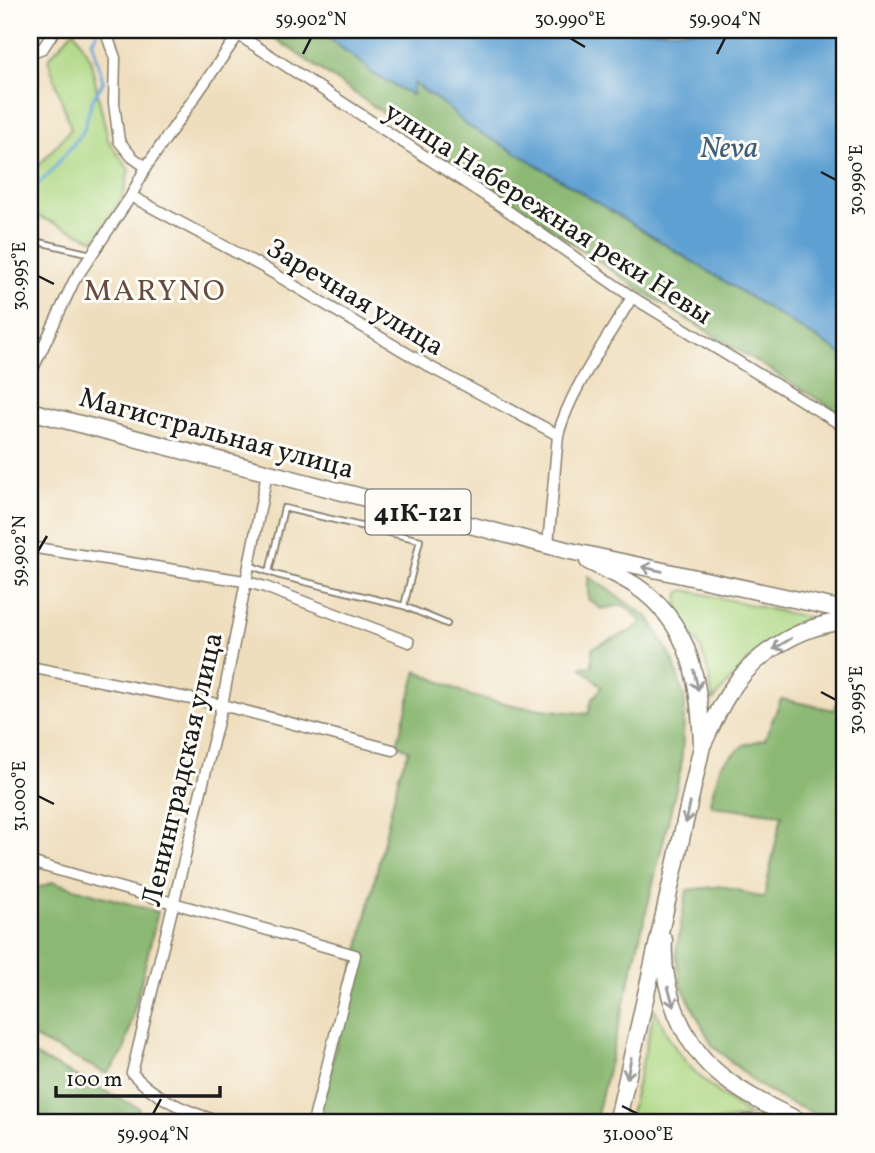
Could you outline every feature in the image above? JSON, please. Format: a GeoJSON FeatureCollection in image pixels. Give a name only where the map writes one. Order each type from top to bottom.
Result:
{"type":"FeatureCollection","features":[{"type":"Feature","properties":{"kind":"main road","name":"Магистральная улица"},"geometry":{"type":"LineString","coordinates":[[30,411],[570,551],[845,610]]}},
{"type":"Feature","properties":{"kind":"main road"},"geometry":{"type":"LineString","coordinates":[[570,551],[635,585],[651,598],[670,620],[682,638],[694,672],[698,688],[702,746]]}},
{"type":"Feature","properties":{"kind":"main road"},"geometry":{"type":"LineString","coordinates":[[617,1123],[702,746],[730,691],[755,663],[776,646],[806,630],[845,621]]}},
{"type":"Feature","properties":{"kind":"main road"},"geometry":{"type":"LineString","coordinates":[[667,906],[664,964],[672,1003],[685,1031],[723,1078],[804,1123]]}},
{"type":"Feature","properties":{"kind":"main road"},"geometry":{"type":"LineString","coordinates":[[746,1123],[788,1123]]}},
{"type":"Feature","properties":{"kind":"street"},"geometry":{"type":"LineString","coordinates":[[30,52],[43,48],[55,30]]}},
{"type":"Feature","properties":{"kind":"street"},"geometry":{"type":"LineString","coordinates":[[105,30],[115,58],[114,103],[120,141],[132,158],[146,167]]}},
{"type":"Feature","properties":{"kind":"street"},"geometry":{"type":"LineString","coordinates":[[30,374],[74,281],[234,33]]}},
{"type":"Feature","properties":{"kind":"street","name":"улица Набережная реки Невы"},"geometry":{"type":"LineString","coordinates":[[234,33],[498,204],[632,297],[845,427]]}},
{"type":"Feature","properties":{"kind":"street","name":"Заречная улица"},"geometry":{"type":"LineString","coordinates":[[131,196],[264,267],[430,367],[558,435]]}},
{"type":"Feature","properties":{"kind":"street"},"geometry":{"type":"LineString","coordinates":[[548,545],[558,435],[572,400],[632,297]]}},
{"type":"Feature","properties":{"kind":"street","name":"Ленинградская улица"},"geometry":{"type":"LineString","coordinates":[[225,1123],[189,1112],[144,1086],[132,1073],[222,705],[267,472]]}},
{"type":"Feature","properties":{"kind":"street"},"geometry":{"type":"LineString","coordinates":[[30,547],[244,581],[409,642]]}},
{"type":"Feature","properties":{"kind":"street"},"geometry":{"type":"LineString","coordinates":[[30,667],[222,705],[393,750]]}},
{"type":"Feature","properties":{"kind":"street"},"geometry":{"type":"LineString","coordinates":[[30,862],[355,955],[313,1123]]}},
{"type":"Feature","properties":{"kind":"lane"},"geometry":{"type":"LineString","coordinates":[[30,240],[92,254]]}},
{"type":"Feature","properties":{"kind":"lane"},"geometry":{"type":"LineString","coordinates":[[269,572],[284,508],[419,540],[404,606]]}},
{"type":"Feature","properties":{"kind":"lane"},"geometry":{"type":"LineString","coordinates":[[248,565],[404,606],[447,624]]}},
{"type":"Feature","properties":{"kind":"green space"},"geometry":{"type":"Polygon","coordinates":[[[74,30],[90,58],[108,140],[129,170],[123,196],[95,240],[30,213],[30,166],[35,170],[71,129],[48,59],[74,30]]]}},
{"type":"Feature","properties":{"kind":"green space"},"geometry":{"type":"Polygon","coordinates":[[[263,30],[318,30],[367,67],[370,73],[412,95],[413,83],[447,107],[466,125],[524,157],[845,356],[845,416],[640,290],[263,30]]]}},
{"type":"Feature","properties":{"kind":"green space"},"geometry":{"type":"Polygon","coordinates":[[[588,576],[649,618],[673,660],[685,701],[681,768],[595,1123],[318,1123],[400,771],[409,751],[397,744],[417,671],[471,696],[523,707],[588,714],[592,700],[602,687],[581,667],[592,666],[592,648],[633,630],[642,622],[624,605],[601,609],[588,599],[588,576]]]}},
{"type":"Feature","properties":{"kind":"green space"},"geometry":{"type":"Polygon","coordinates":[[[685,590],[811,618],[780,635],[756,653],[713,701],[708,669],[700,647],[677,610],[679,593],[685,590]]]}},
{"type":"Feature","properties":{"kind":"green space"},"geometry":{"type":"Polygon","coordinates":[[[845,687],[845,1123],[839,1123],[787,1102],[758,1085],[712,1045],[681,985],[676,952],[687,890],[723,886],[764,898],[782,814],[712,806],[710,802],[721,764],[744,745],[765,739],[781,699],[834,710],[845,687]]]}},
{"type":"Feature","properties":{"kind":"green space"},"geometry":{"type":"Polygon","coordinates":[[[53,882],[158,912],[124,1052],[107,1074],[30,1036],[30,891],[53,882]]]}},
{"type":"Feature","properties":{"kind":"green space"},"geometry":{"type":"Polygon","coordinates":[[[655,1009],[670,1040],[686,1062],[716,1091],[750,1116],[709,1123],[628,1123],[655,1009]]]}},
{"type":"Feature","properties":{"kind":"green space"},"geometry":{"type":"Polygon","coordinates":[[[30,1053],[139,1108],[135,1123],[30,1123],[30,1053]]]}},
{"type":"Feature","properties":{"kind":"water","name":"Neva"},"geometry":{"type":"Polygon","coordinates":[[[318,30],[845,30],[845,356],[524,157],[466,125],[414,83],[412,95],[370,72],[318,30]]]}},
{"type":"Feature","properties":{"kind":"waterway"},"geometry":{"type":"LineString","coordinates":[[30,188],[35,187],[49,174],[83,132],[92,101],[103,82],[92,41],[97,33]]}},
{"type":"Feature","properties":{"kind":"district","name":"MARYNO"},"geometry":{"type":"Point","coordinates":[155,290]}}]}
